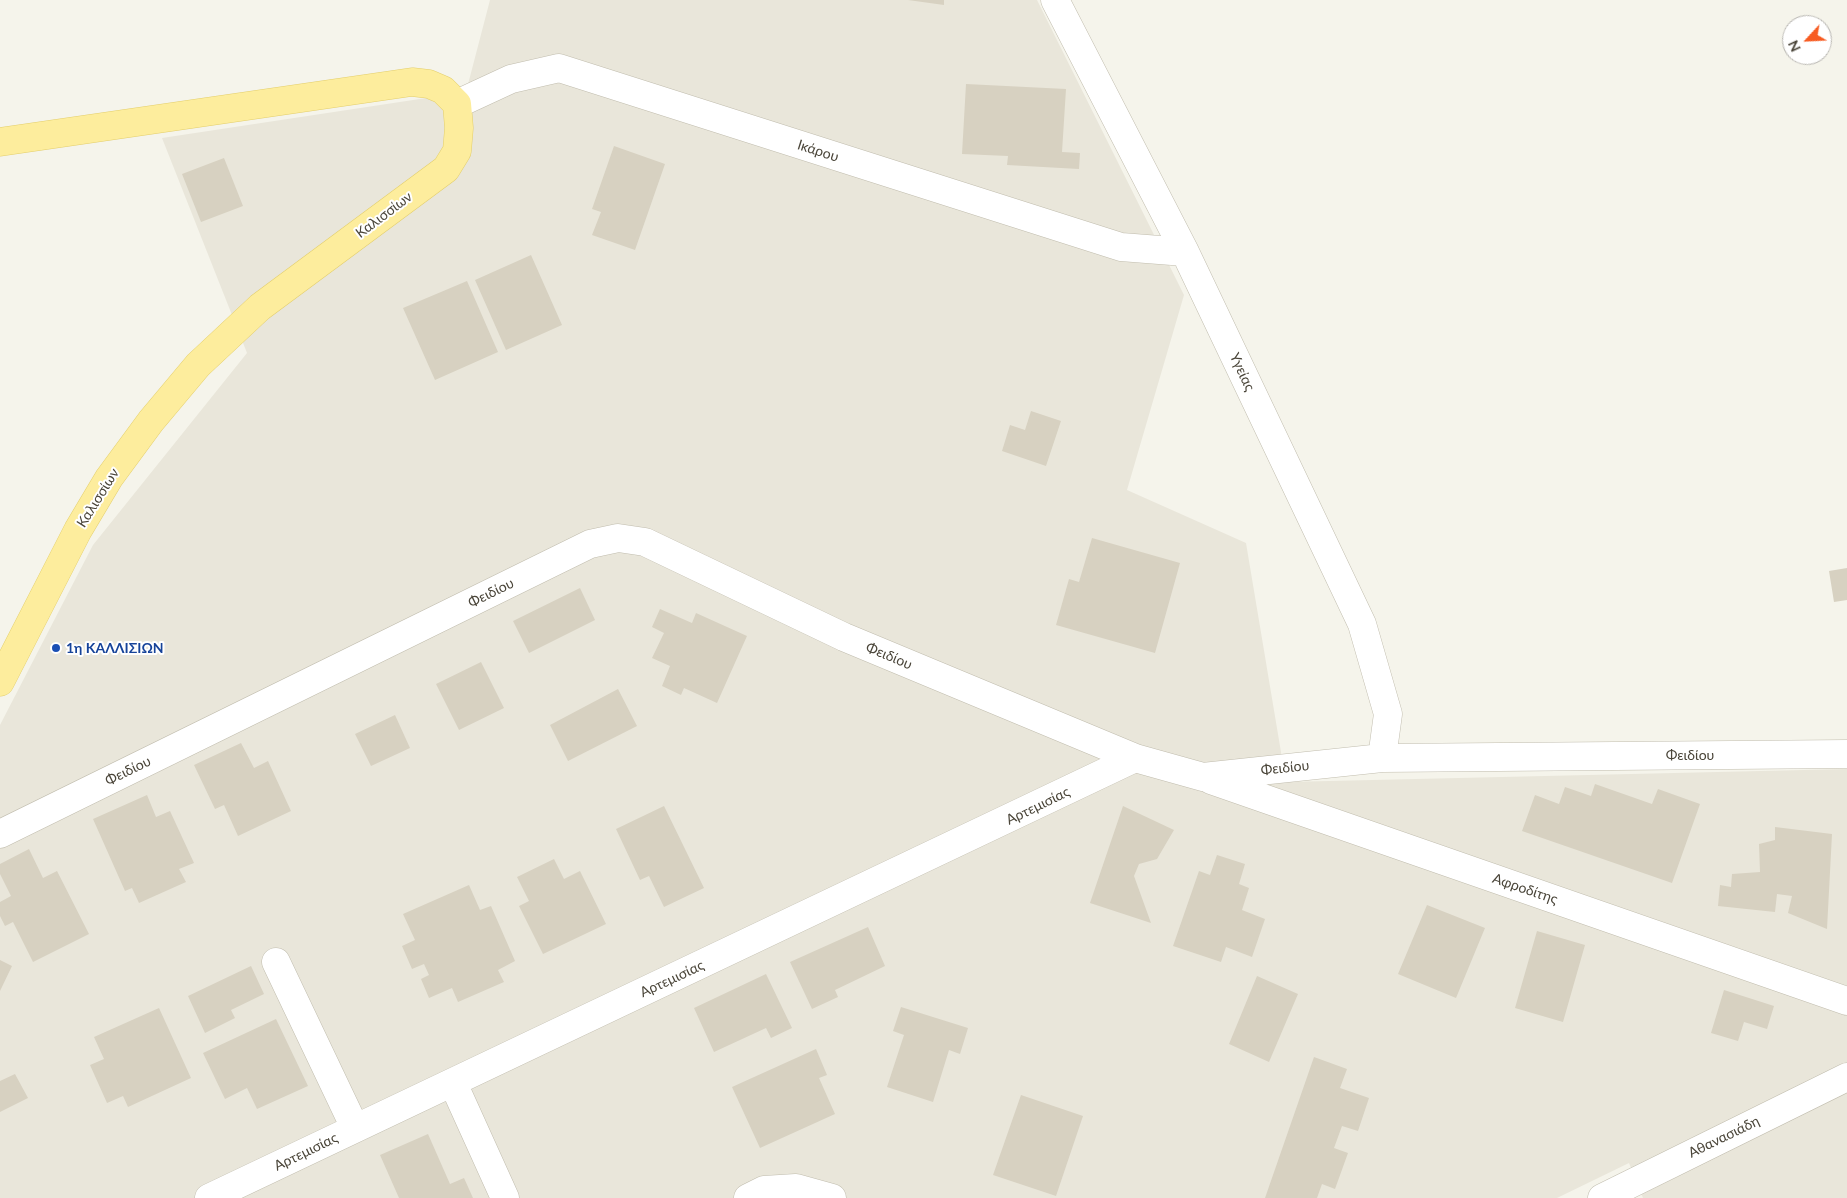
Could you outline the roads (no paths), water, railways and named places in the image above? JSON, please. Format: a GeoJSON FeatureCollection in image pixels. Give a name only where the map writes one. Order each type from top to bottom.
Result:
{"type":"FeatureCollection","features":[{"type":"Feature","properties":{"kind":"main road"},"geometry":{"type":"LineString","coordinates":[[0,142],[412,82],[429,84],[443,90],[457,104]]}},
{"type":"Feature","properties":{"kind":"main road","name":"Καλισσίων"},"geometry":{"type":"LineString","coordinates":[[1,678],[78,530],[109,478],[151,421],[198,365],[260,307],[446,169],[457,151],[459,128],[457,104]]}},
{"type":"Feature","properties":{"kind":"street","name":"Υγείας"},"geometry":{"type":"LineString","coordinates":[[1055,0],[1185,252],[1362,624],[1388,714],[1382,758]]}},
{"type":"Feature","properties":{"kind":"street","name":"Ικάρου"},"geometry":{"type":"LineString","coordinates":[[457,104],[511,79],[559,68],[1121,247],[1185,252]]}},
{"type":"Feature","properties":{"kind":"street","name":"Φειδίου"},"geometry":{"type":"LineString","coordinates":[[0,834],[590,544],[618,538],[645,542],[844,637],[1135,758],[1203,777],[1382,758],[1847,754]]}},
{"type":"Feature","properties":{"kind":"street","name":"Αρτεμισίας"},"geometry":{"type":"LineString","coordinates":[[209,1198],[1135,758]]}},
{"type":"Feature","properties":{"kind":"street","name":"Αφροδίτης"},"geometry":{"type":"LineString","coordinates":[[1203,777],[1847,1001]]}},
{"type":"Feature","properties":{"kind":"street"},"geometry":{"type":"LineString","coordinates":[[276,962],[356,1128]]}},
{"type":"Feature","properties":{"kind":"street","name":"Αθανασιάδη"},"geometry":{"type":"LineString","coordinates":[[1602,1198],[1847,1076]]}},
{"type":"Feature","properties":{"kind":"street"},"geometry":{"type":"LineString","coordinates":[[453,1083],[505,1198]]}},
{"type":"Feature","properties":{"kind":"street"},"geometry":{"type":"LineString","coordinates":[[748,1198],[764,1190],[796,1188],[832,1198]]}},
{"type":"Feature","properties":{"kind":"place","name":"1η ΚΑΛΛΙΣΙΩΝ"},"geometry":{"type":"Point","coordinates":[56,648]}}]}
